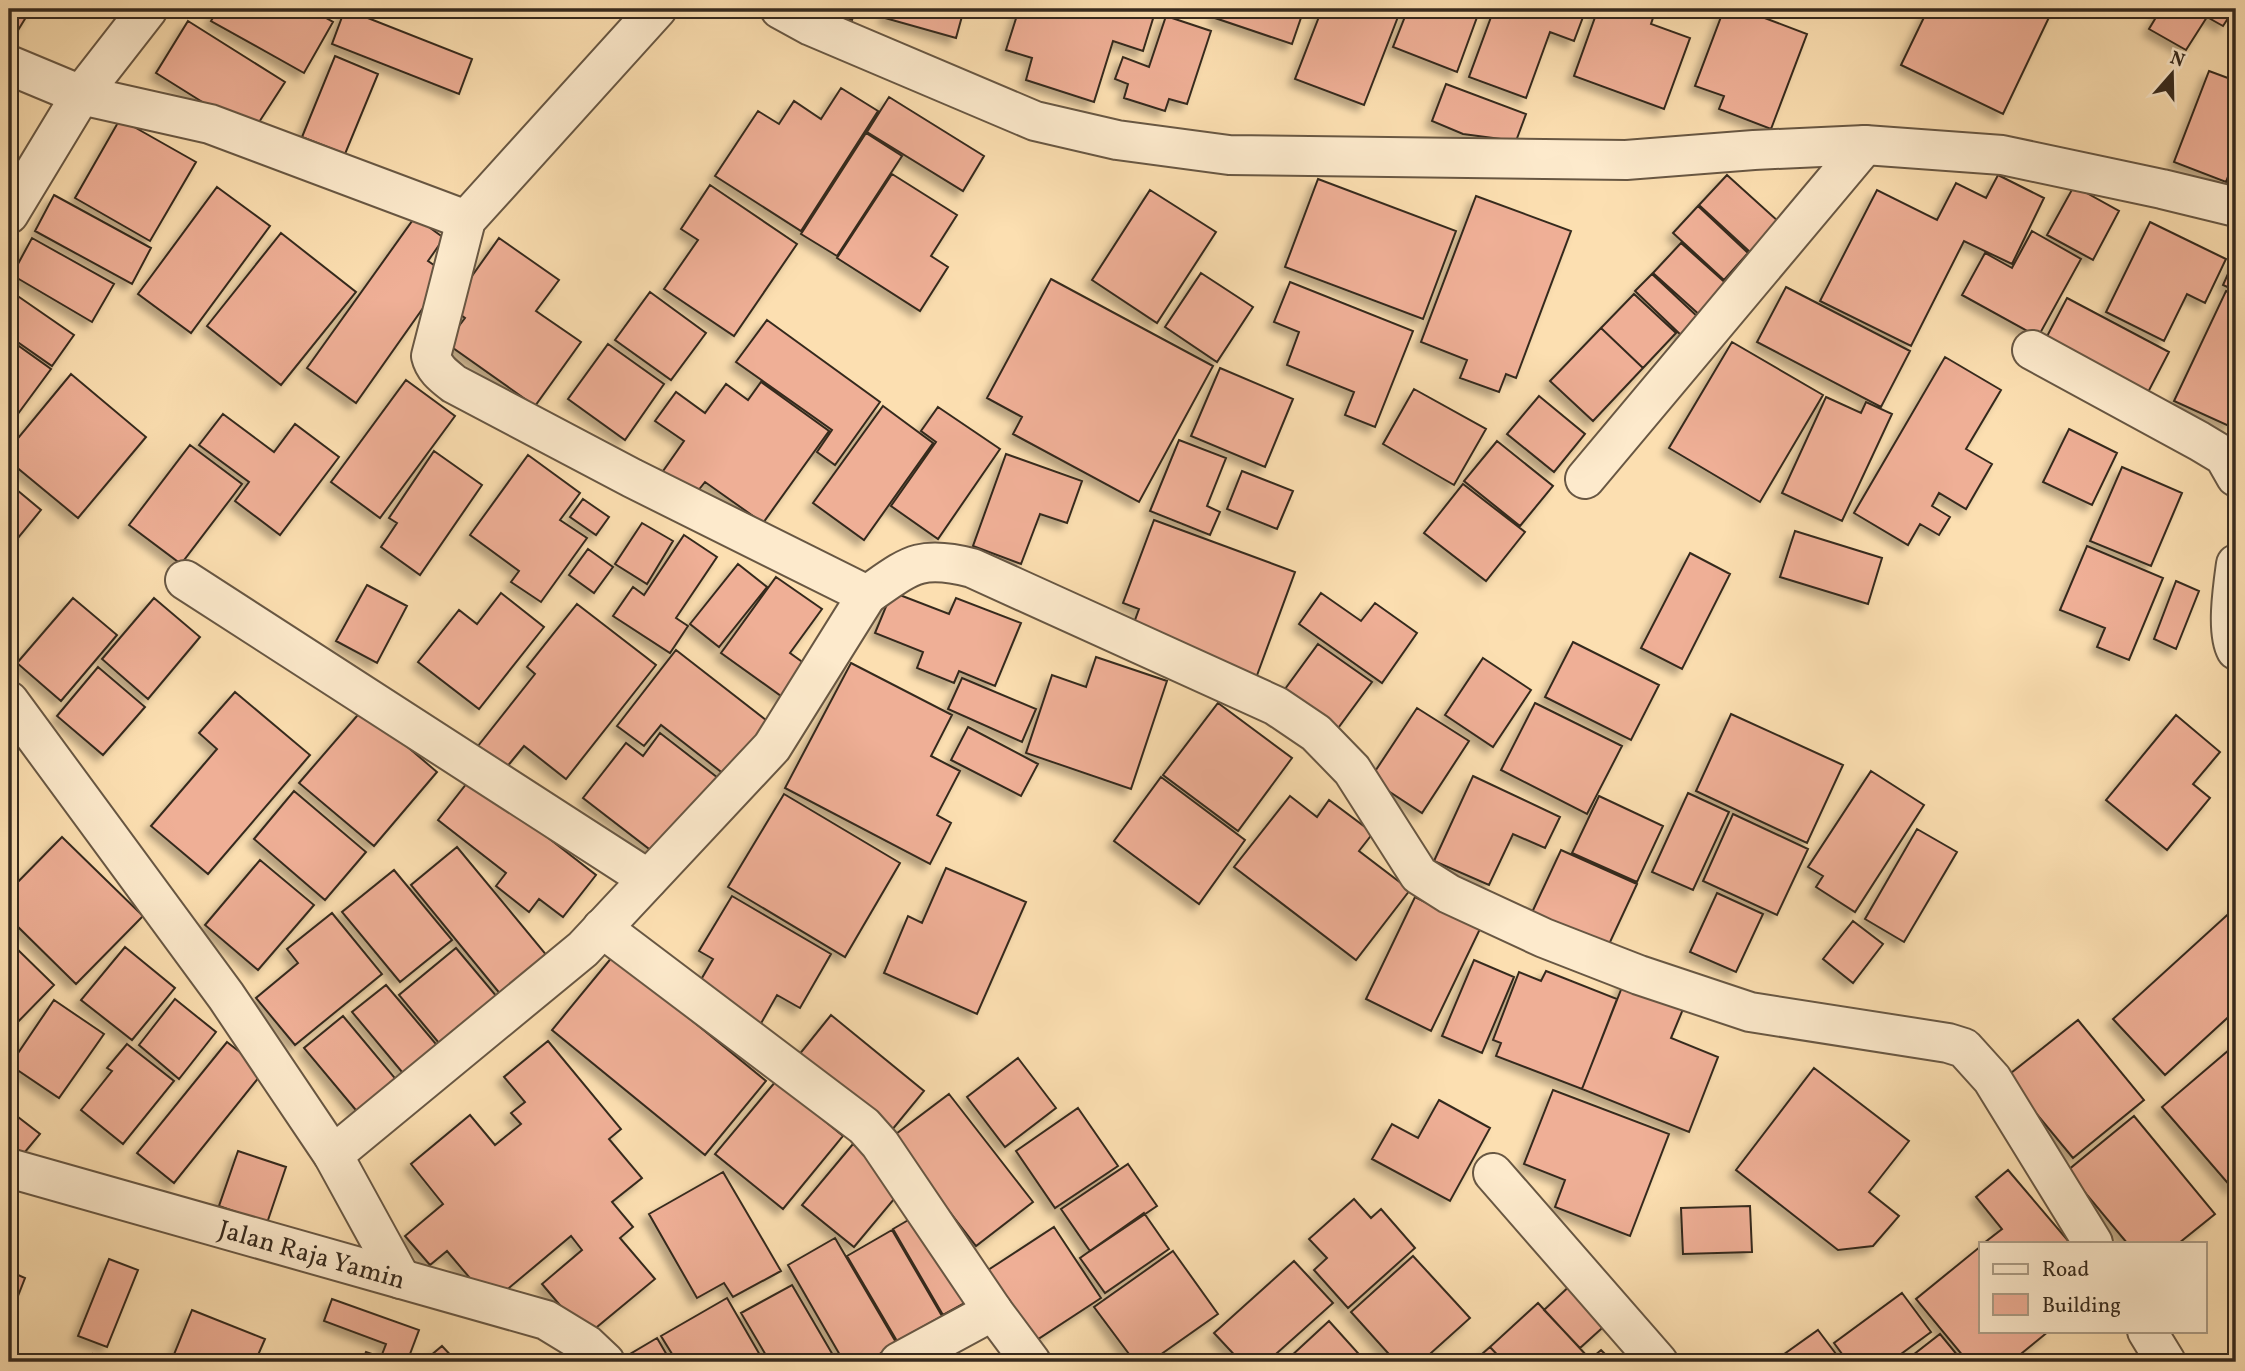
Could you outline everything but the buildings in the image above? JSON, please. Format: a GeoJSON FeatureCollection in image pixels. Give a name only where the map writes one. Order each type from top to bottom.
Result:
{"type":"FeatureCollection","features":[{"type":"Feature","properties":{"kind":"street"},"geometry":{"type":"LineString","coordinates":[[9,214],[81,95],[148,9]]}},
{"type":"Feature","properties":{"kind":"street"},"geometry":{"type":"LineString","coordinates":[[657,9],[466,220],[431,356],[438,371],[454,384],[632,478],[867,595]]}},
{"type":"Feature","properties":{"kind":"street"},"geometry":{"type":"LineString","coordinates":[[780,9],[811,26],[1035,121],[1117,140],[1228,155],[1626,160],[1865,145],[2002,155],[2236,207]]}},
{"type":"Feature","properties":{"kind":"street"},"geometry":{"type":"LineString","coordinates":[[9,65],[81,95],[210,124],[466,220]]}},
{"type":"Feature","properties":{"kind":"street"},"geometry":{"type":"LineString","coordinates":[[1585,479],[1865,145]]}},
{"type":"Feature","properties":{"kind":"street"},"geometry":{"type":"LineString","coordinates":[[2032,350],[2224,456],[2236,477]]}},
{"type":"Feature","properties":{"kind":"street"},"geometry":{"type":"LineString","coordinates":[[333,1155],[583,949],[772,747],[867,595],[909,566],[951,562],[972,568],[1276,706],[1316,733],[1352,771],[1419,875],[1449,894],[1544,938],[1639,975],[1750,1012],[1948,1043],[1964,1048],[1992,1079],[2092,1242]]}},
{"type":"Feature","properties":{"kind":"street"},"geometry":{"type":"LineString","coordinates":[[2236,564],[2232,604],[2232,643],[2236,650]]}},
{"type":"Feature","properties":{"kind":"street"},"geometry":{"type":"LineString","coordinates":[[185,580],[648,879]]}},
{"type":"Feature","properties":{"kind":"street"},"geometry":{"type":"LineString","coordinates":[[9,701],[226,996],[333,1155],[401,1279]]}},
{"type":"Feature","properties":{"kind":"street"},"geometry":{"type":"LineString","coordinates":[[602,928],[864,1126],[880,1143],[993,1311],[1031,1362]]}},
{"type":"Feature","properties":{"kind":"street","name":"Jalan Raja Yamin"},"geometry":{"type":"LineString","coordinates":[[9,1167],[546,1320],[587,1345],[605,1362]]}},
{"type":"Feature","properties":{"kind":"street"},"geometry":{"type":"LineString","coordinates":[[1493,1173],[1658,1362]]}},
{"type":"Feature","properties":{"kind":"street"},"geometry":{"type":"LineString","coordinates":[[899,1362],[993,1311]]}},
{"type":"Feature","properties":{"kind":"street"},"geometry":{"type":"LineString","coordinates":[[2148,1332],[2166,1362]]}}]}
